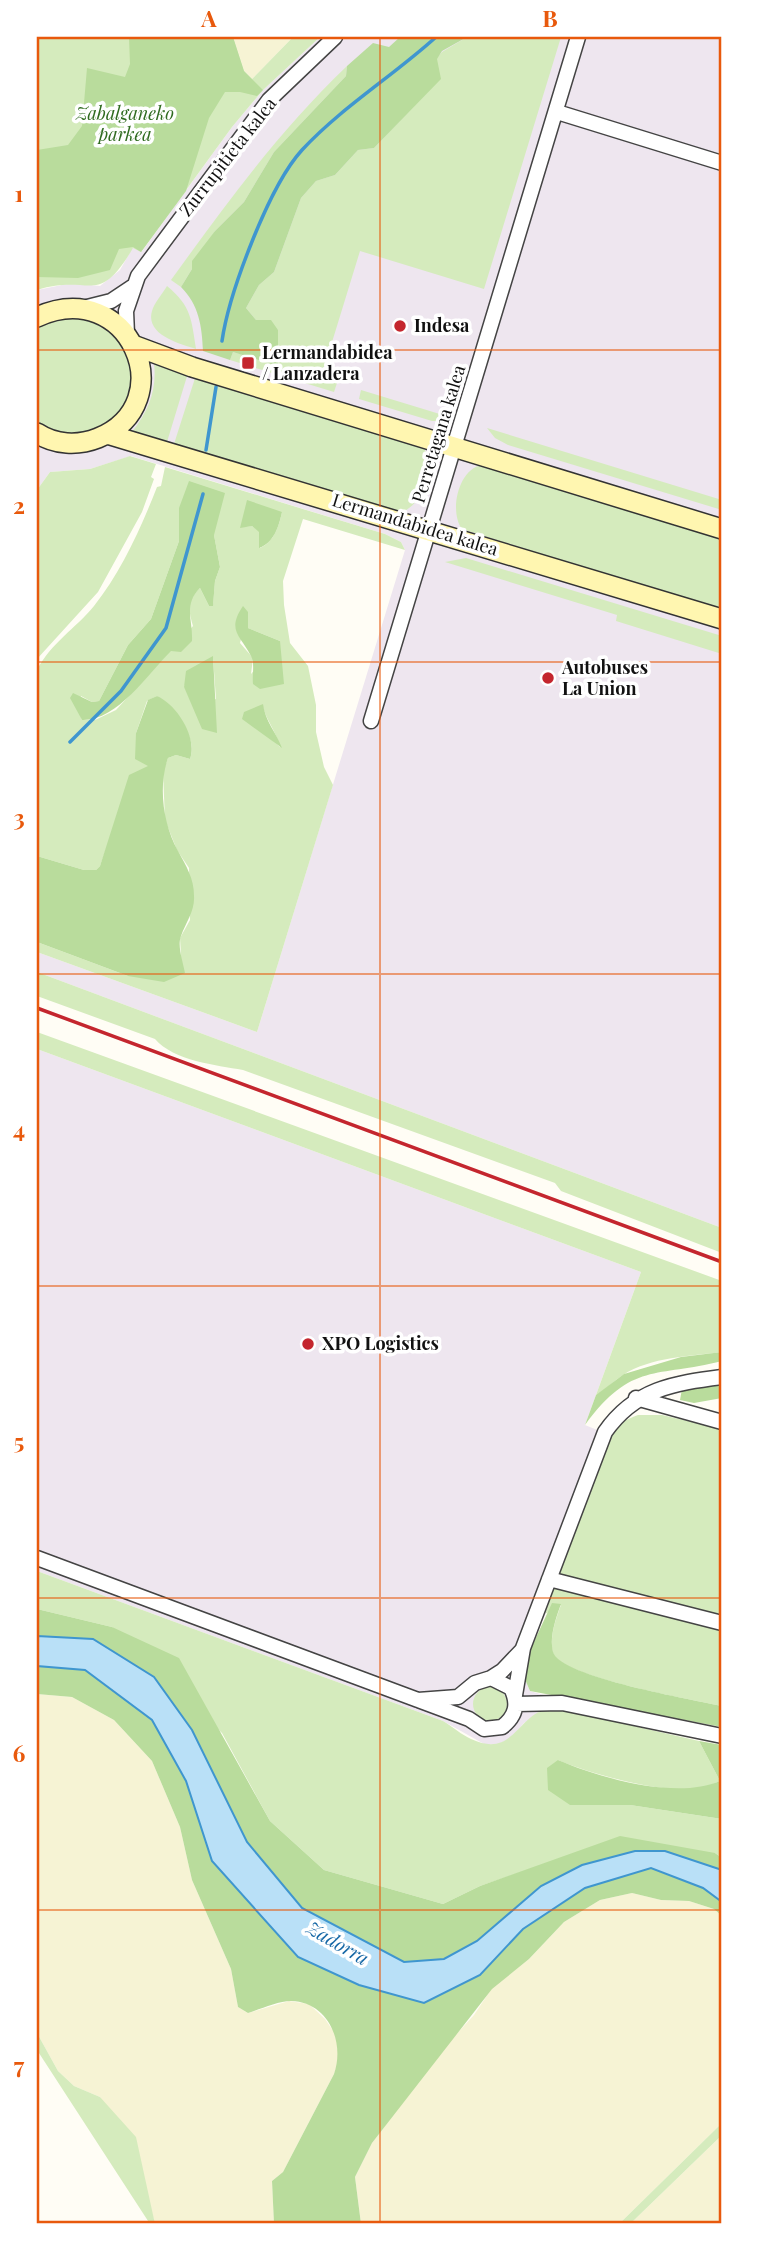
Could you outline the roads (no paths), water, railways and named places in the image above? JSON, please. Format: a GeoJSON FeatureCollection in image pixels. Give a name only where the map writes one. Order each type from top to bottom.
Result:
{"type":"FeatureCollection","features":[{"type":"Feature","properties":{"kind":"street","name":"Zurrupitieta kalea"},"geometry":{"type":"LineString","coordinates":[[130,339],[126,311],[132,287],[195,197],[270,100],[335,37]]}},
{"type":"Feature","properties":{"kind":"street","name":"Perretagana kalea"},"geometry":{"type":"LineString","coordinates":[[372,720],[578,37]]}},
{"type":"Feature","properties":{"kind":"street"},"geometry":{"type":"LineString","coordinates":[[557,112],[722,163]]}},
{"type":"Feature","properties":{"kind":"street","name":"Zurrupitieta kalea"},"geometry":{"type":"LineString","coordinates":[[82,308],[111,301],[132,287]]}},
{"type":"Feature","properties":{"kind":"street"},"geometry":{"type":"LineString","coordinates":[[37,317],[51,310],[82,308],[114,321],[130,339],[192,367],[722,529]]}},
{"type":"Feature","properties":{"kind":"street"},"geometry":{"type":"LineString","coordinates":[[42,441],[70,444],[89,442],[121,424],[138,395],[141,378],[130,339]]}},
{"type":"Feature","properties":{"kind":"street","name":"Lermandabidea kalea"},"geometry":{"type":"LineString","coordinates":[[107,434],[722,619]]}},
{"type":"Feature","properties":{"kind":"street"},"geometry":{"type":"LineString","coordinates":[[37,1558],[469,1719],[484,1729],[502,1727],[515,1713],[523,1648],[605,1432],[636,1398],[674,1383],[722,1377]]}},
{"type":"Feature","properties":{"kind":"street"},"geometry":{"type":"LineString","coordinates":[[636,1398],[722,1422]]}},
{"type":"Feature","properties":{"kind":"street"},"geometry":{"type":"LineString","coordinates":[[549,1579],[722,1623]]}},
{"type":"Feature","properties":{"kind":"street"},"geometry":{"type":"LineString","coordinates":[[418,1700],[457,1697],[483,1679],[491,1678],[502,1671],[523,1648]]}},
{"type":"Feature","properties":{"kind":"street"},"geometry":{"type":"LineString","coordinates":[[491,1678],[505,1683],[516,1700]]}},
{"type":"Feature","properties":{"kind":"street"},"geometry":{"type":"LineString","coordinates":[[469,1719],[464,1703],[470,1688]]}},
{"type":"Feature","properties":{"kind":"street"},"geometry":{"type":"LineString","coordinates":[[516,1700],[562,1703],[722,1735]]}},
{"type":"Feature","properties":{"kind":"water","name":"Zadorra"},"geometry":{"type":"Polygon","coordinates":[[[37,1636],[93,1639],[154,1677],[192,1730],[247,1842],[302,1908],[404,1962],[444,1959],[477,1941],[541,1886],[582,1865],[635,1851],[665,1851],[722,1870],[722,1902],[703,1888],[651,1868],[585,1888],[523,1929],[480,1975],[424,2003],[359,1985],[298,1957],[212,1861],[186,1781],[152,1720],[85,1670],[37,1666],[37,1636]]]}},
{"type":"Feature","properties":{"kind":"waterway"},"geometry":{"type":"LineString","coordinates":[[222,341],[233,296],[252,241],[289,167],[317,134],[436,37]]}},
{"type":"Feature","properties":{"kind":"waterway"},"geometry":{"type":"LineString","coordinates":[[206,450],[216,387]]}},
{"type":"Feature","properties":{"kind":"waterway"},"geometry":{"type":"LineString","coordinates":[[70,742],[121,691],[166,628],[203,494]]}},
{"type":"Feature","properties":{"kind":"railway"},"geometry":{"type":"LineString","coordinates":[[37,1008],[722,1262]]}},
{"type":"Feature","properties":{"kind":"place","name":"Indesa"},"geometry":{"type":"Point","coordinates":[400,326]}},
{"type":"Feature","properties":{"kind":"place","name":"Lermandabidea / Lanzadera"},"geometry":{"type":"Point","coordinates":[248,363]}},
{"type":"Feature","properties":{"kind":"place","name":"Autobuses La Union"},"geometry":{"type":"Point","coordinates":[548,678]}},
{"type":"Feature","properties":{"kind":"place","name":"XPO Logistics"},"geometry":{"type":"Point","coordinates":[308,1344]}},
{"type":"Feature","properties":{"kind":"park label","name":"Zabalganeko parkea"},"geometry":{"type":"Point","coordinates":[125,124]}}]}
